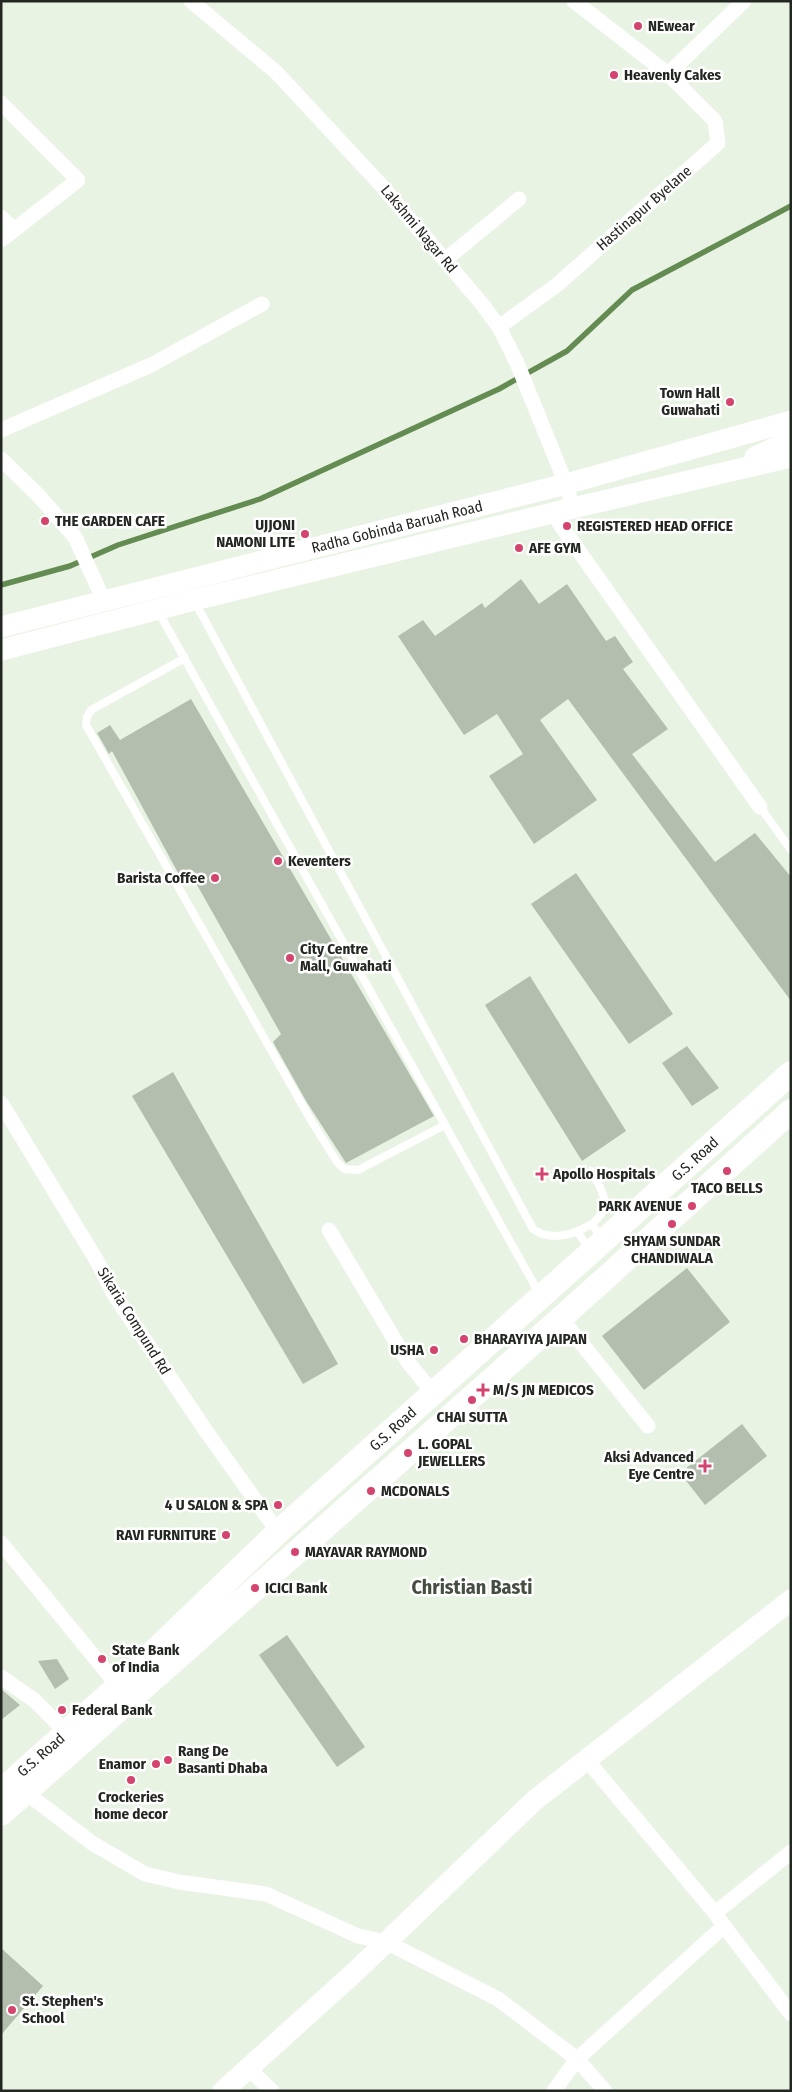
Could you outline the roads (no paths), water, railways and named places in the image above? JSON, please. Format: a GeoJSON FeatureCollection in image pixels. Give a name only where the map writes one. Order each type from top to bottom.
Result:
{"type":"FeatureCollection","features":[{"type":"Feature","properties":{"kind":"main road","name":"Radha Gobinda Baruah Road"},"geometry":{"type":"LineString","coordinates":[[1,627],[566,484],[791,421]]}},
{"type":"Feature","properties":{"kind":"main road"},"geometry":{"type":"LineString","coordinates":[[722,440],[789,446]]}},
{"type":"Feature","properties":{"kind":"main road","name":"Radha Gobinda Baruah Road"},"geometry":{"type":"LineString","coordinates":[[1,650],[194,600],[728,471],[789,446]]}},
{"type":"Feature","properties":{"kind":"main road","name":"G.S. Road"},"geometry":{"type":"LineString","coordinates":[[1,1791],[118,1686],[278,1532],[540,1296],[595,1239],[791,1073]]}},
{"type":"Feature","properties":{"kind":"main road","name":"G.S. Road"},"geometry":{"type":"LineString","coordinates":[[1,1814],[241,1603],[791,1111]]}},
{"type":"Feature","properties":{"kind":"main road"},"geometry":{"type":"LineString","coordinates":[[223,2091],[386,1942],[534,1800],[791,1600]]}},
{"type":"Feature","properties":{"kind":"street","name":"Lakshmi Nagar Rd"},"geometry":{"type":"LineString","coordinates":[[191,1],[276,72],[382,185],[482,304],[499,327],[528,386],[566,484],[573,508]]}},
{"type":"Feature","properties":{"kind":"street","name":"Hastinapur Byelane"},"geometry":{"type":"LineString","coordinates":[[499,327],[558,284],[718,143],[715,121],[668,74],[574,1]]}},
{"type":"Feature","properties":{"kind":"street"},"geometry":{"type":"LineString","coordinates":[[668,74],[744,1]]}},
{"type":"Feature","properties":{"kind":"street"},"geometry":{"type":"LineString","coordinates":[[1,103],[78,180],[1,240]]}},
{"type":"Feature","properties":{"kind":"street"},"geometry":{"type":"LineString","coordinates":[[445,260],[519,199]]}},
{"type":"Feature","properties":{"kind":"street"},"geometry":{"type":"LineString","coordinates":[[1,217],[14,230]]}},
{"type":"Feature","properties":{"kind":"street"},"geometry":{"type":"LineString","coordinates":[[1,430],[151,366],[262,304]]}},
{"type":"Feature","properties":{"kind":"street"},"geometry":{"type":"LineString","coordinates":[[1,459],[38,495],[74,537],[104,601]]}},
{"type":"Feature","properties":{"kind":"street"},"geometry":{"type":"LineString","coordinates":[[552,513],[760,807]]}},
{"type":"Feature","properties":{"kind":"street","name":"Sikaria Compund Rd"},"geometry":{"type":"LineString","coordinates":[[1,1103],[97,1261],[115,1296],[206,1431],[278,1532]]}},
{"type":"Feature","properties":{"kind":"street"},"geometry":{"type":"LineString","coordinates":[[329,1230],[408,1362],[433,1393]]}},
{"type":"Feature","properties":{"kind":"street"},"geometry":{"type":"LineString","coordinates":[[561,1318],[648,1426]]}},
{"type":"Feature","properties":{"kind":"street"},"geometry":{"type":"LineString","coordinates":[[1,1543],[118,1686]]}},
{"type":"Feature","properties":{"kind":"street"},"geometry":{"type":"LineString","coordinates":[[1,1678],[34,1700],[67,1733]]}},
{"type":"Feature","properties":{"kind":"street"},"geometry":{"type":"LineString","coordinates":[[586,1759],[719,1920],[791,2014]]}},
{"type":"Feature","properties":{"kind":"street"},"geometry":{"type":"LineString","coordinates":[[24,1792],[92,1843],[145,1874],[180,1882],[266,1894],[358,1936],[386,1942],[498,1999],[577,2059],[605,2091]]}},
{"type":"Feature","properties":{"kind":"street"},"geometry":{"type":"LineString","coordinates":[[554,2091],[577,2059],[791,1852]]}},
{"type":"Feature","properties":{"kind":"street"},"geometry":{"type":"LineString","coordinates":[[248,2068],[272,2091]]}},
{"type":"Feature","properties":{"kind":"lane"},"geometry":{"type":"LineString","coordinates":[[194,600],[533,1229],[542,1235],[550,1236],[561,1236],[577,1231],[595,1239]]}},
{"type":"Feature","properties":{"kind":"lane"},"geometry":{"type":"LineString","coordinates":[[156,610],[540,1296]]}},
{"type":"Feature","properties":{"kind":"lane"},"geometry":{"type":"LineString","coordinates":[[184,658],[91,710],[86,717],[86,725],[312,1122],[337,1162],[344,1169],[358,1170],[445,1125]]}},
{"type":"Feature","properties":{"kind":"lane"},"geometry":{"type":"LineString","coordinates":[[760,807],[791,850]]}},
{"type":"Feature","properties":{"kind":"lane"},"geometry":{"type":"LineString","coordinates":[[591,1171],[604,1193],[605,1208],[600,1218],[595,1239]]}},
{"type":"Feature","properties":{"kind":"lane"},"geometry":{"type":"LineString","coordinates":[[577,1231],[595,1239]]}},
{"type":"Feature","properties":{"kind":"waterway"},"geometry":{"type":"LineString","coordinates":[[1,585],[70,566],[118,545],[260,499],[499,389],[567,351],[632,290],[791,206]]}},
{"type":"Feature","properties":{"kind":"place","name":"NEwear"},"geometry":{"type":"Point","coordinates":[638,26]}},
{"type":"Feature","properties":{"kind":"place","name":"Heavenly Cakes"},"geometry":{"type":"Point","coordinates":[614,75]}},
{"type":"Feature","properties":{"kind":"place","name":"Town Hall Guwahati"},"geometry":{"type":"Point","coordinates":[730,402]}},
{"type":"Feature","properties":{"kind":"place","name":"THE GARDEN CAFE"},"geometry":{"type":"Point","coordinates":[45,521]}},
{"type":"Feature","properties":{"kind":"place","name":"REGISTERED HEAD OFFICE"},"geometry":{"type":"Point","coordinates":[567,526]}},
{"type":"Feature","properties":{"kind":"place","name":"UJJONI NAMONI LITE"},"geometry":{"type":"Point","coordinates":[305,534]}},
{"type":"Feature","properties":{"kind":"place","name":"AFE GYM"},"geometry":{"type":"Point","coordinates":[519,548]}},
{"type":"Feature","properties":{"kind":"place","name":"Keventers"},"geometry":{"type":"Point","coordinates":[278,861]}},
{"type":"Feature","properties":{"kind":"place","name":"Barista Coffee"},"geometry":{"type":"Point","coordinates":[215,878]}},
{"type":"Feature","properties":{"kind":"place","name":"City Centre Mall, Guwahati"},"geometry":{"type":"Point","coordinates":[290,958]}},
{"type":"Feature","properties":{"kind":"place","name":"TACO BELLS"},"geometry":{"type":"Point","coordinates":[727,1171]}},
{"type":"Feature","properties":{"kind":"place","name":"Apollo Hospitals"},"geometry":{"type":"Point","coordinates":[542,1174]}},
{"type":"Feature","properties":{"kind":"place","name":"PARK AVENUE"},"geometry":{"type":"Point","coordinates":[692,1206]}},
{"type":"Feature","properties":{"kind":"place","name":"SHYAM SUNDAR CHANDIWALA"},"geometry":{"type":"Point","coordinates":[672,1224]}},
{"type":"Feature","properties":{"kind":"place","name":"BHARAYIYA JAIPAN"},"geometry":{"type":"Point","coordinates":[464,1339]}},
{"type":"Feature","properties":{"kind":"place","name":"USHA"},"geometry":{"type":"Point","coordinates":[434,1350]}},
{"type":"Feature","properties":{"kind":"place","name":"M/S JN MEDICOS"},"geometry":{"type":"Point","coordinates":[483,1390]}},
{"type":"Feature","properties":{"kind":"place","name":"CHAI SUTTA"},"geometry":{"type":"Point","coordinates":[472,1400]}},
{"type":"Feature","properties":{"kind":"place","name":"L. GOPAL JEWELLERS"},"geometry":{"type":"Point","coordinates":[408,1453]}},
{"type":"Feature","properties":{"kind":"place","name":"Aksi Advanced Eye Centre"},"geometry":{"type":"Point","coordinates":[705,1466]}},
{"type":"Feature","properties":{"kind":"place","name":"MCDONALS"},"geometry":{"type":"Point","coordinates":[371,1491]}},
{"type":"Feature","properties":{"kind":"place","name":"4 U SALON & SPA"},"geometry":{"type":"Point","coordinates":[278,1505]}},
{"type":"Feature","properties":{"kind":"place","name":"RAVI FURNITURE"},"geometry":{"type":"Point","coordinates":[226,1535]}},
{"type":"Feature","properties":{"kind":"place","name":"MAYAVAR RAYMOND"},"geometry":{"type":"Point","coordinates":[295,1552]}},
{"type":"Feature","properties":{"kind":"place","name":"ICICI Bank"},"geometry":{"type":"Point","coordinates":[255,1588]}},
{"type":"Feature","properties":{"kind":"place","name":"State Bank of India"},"geometry":{"type":"Point","coordinates":[102,1659]}},
{"type":"Feature","properties":{"kind":"place","name":"Federal Bank"},"geometry":{"type":"Point","coordinates":[62,1710]}},
{"type":"Feature","properties":{"kind":"place","name":"Rang De Basanti Dhaba"},"geometry":{"type":"Point","coordinates":[168,1760]}},
{"type":"Feature","properties":{"kind":"place","name":"Enamor"},"geometry":{"type":"Point","coordinates":[156,1764]}},
{"type":"Feature","properties":{"kind":"place","name":"Crockeries home decor"},"geometry":{"type":"Point","coordinates":[131,1780]}},
{"type":"Feature","properties":{"kind":"place","name":"St. Stephen's School"},"geometry":{"type":"Point","coordinates":[12,2010]}},
{"type":"Feature","properties":{"kind":"district","name":"Christian Basti"},"geometry":{"type":"Point","coordinates":[472,1587]}}]}
